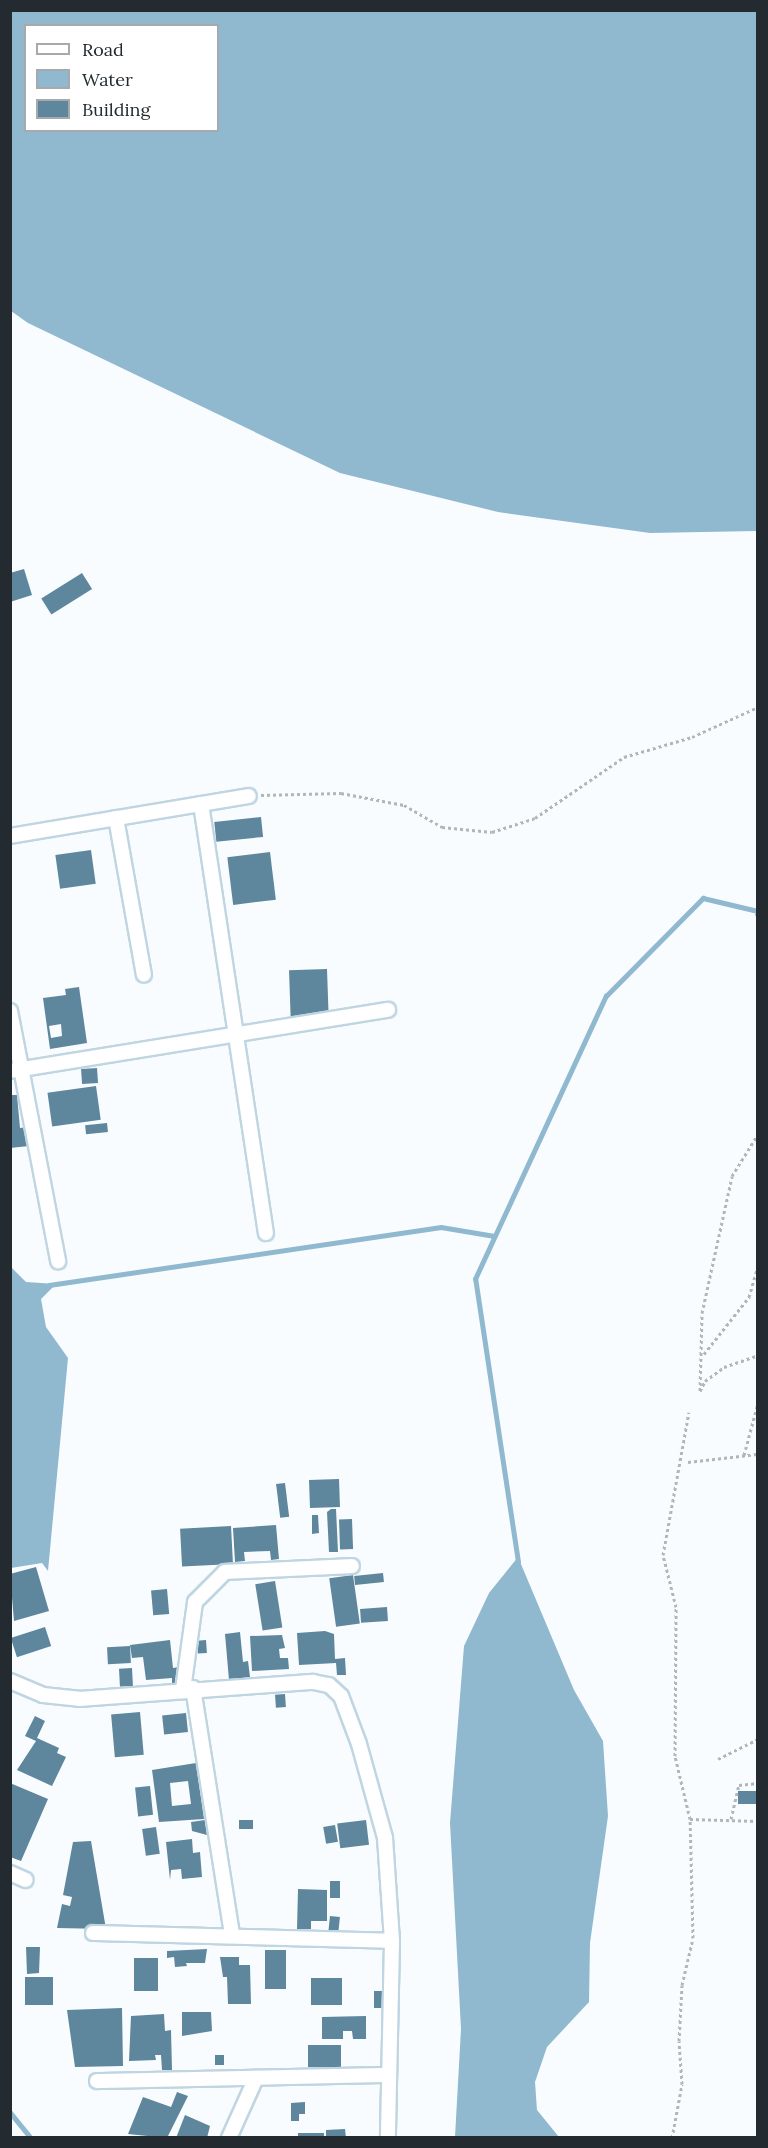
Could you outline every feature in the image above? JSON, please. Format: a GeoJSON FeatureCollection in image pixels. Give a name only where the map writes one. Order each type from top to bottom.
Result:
{"type":"FeatureCollection","features":[{"type":"Feature","properties":{"kind":"street"},"geometry":{"type":"LineString","coordinates":[[10,836],[249,796]]}},
{"type":"Feature","properties":{"kind":"street"},"geometry":{"type":"LineString","coordinates":[[201,804],[266,1233]]}},
{"type":"Feature","properties":{"kind":"street"},"geometry":{"type":"LineString","coordinates":[[116,819],[144,975]]}},
{"type":"Feature","properties":{"kind":"street"},"geometry":{"type":"LineString","coordinates":[[16,1070],[388,1010]]}},
{"type":"Feature","properties":{"kind":"street"},"geometry":{"type":"LineString","coordinates":[[10,1011],[16,1070],[58,1261]]}},
{"type":"Feature","properties":{"kind":"street"},"geometry":{"type":"LineString","coordinates":[[232,1935],[188,1689],[195,1602],[225,1572],[352,1566]]}},
{"type":"Feature","properties":{"kind":"street"},"geometry":{"type":"LineString","coordinates":[[10,1680],[44,1695],[79,1699],[188,1689],[312,1682],[328,1685],[341,1696],[380,1812],[392,1941],[388,2138]]}},
{"type":"Feature","properties":{"kind":"street"},"geometry":{"type":"LineString","coordinates":[[10,1873],[26,1880]]}},
{"type":"Feature","properties":{"kind":"street"},"geometry":{"type":"LineString","coordinates":[[93,1933],[392,1941]]}},
{"type":"Feature","properties":{"kind":"street"},"geometry":{"type":"LineString","coordinates":[[97,2081],[388,2075]]}},
{"type":"Feature","properties":{"kind":"street"},"geometry":{"type":"LineString","coordinates":[[229,2138],[256,2078]]}},
{"type":"Feature","properties":{"kind":"path"},"geometry":{"type":"LineString","coordinates":[[249,796],[341,793],[404,805],[442,827],[492,832],[535,818],[624,757],[692,737],[758,707]]}},
{"type":"Feature","properties":{"kind":"path"},"geometry":{"type":"LineString","coordinates":[[758,1134],[732,1176],[702,1313],[703,1356],[698,1378],[700,1391],[705,1381],[724,1367],[758,1355]]}},
{"type":"Feature","properties":{"kind":"path"},"geometry":{"type":"LineString","coordinates":[[703,1356],[749,1297],[758,1265]]}},
{"type":"Feature","properties":{"kind":"path"},"geometry":{"type":"LineString","coordinates":[[744,1455],[758,1403]]}},
{"type":"Feature","properties":{"kind":"path"},"geometry":{"type":"LineString","coordinates":[[672,2138],[682,2084],[682,1985],[693,1938],[690,1819],[675,1756],[676,1607],[663,1555],[689,1413]]}},
{"type":"Feature","properties":{"kind":"path"},"geometry":{"type":"LineString","coordinates":[[688,1462],[758,1454]]}},
{"type":"Feature","properties":{"kind":"path"},"geometry":{"type":"LineString","coordinates":[[718,1759],[758,1739]]}},
{"type":"Feature","properties":{"kind":"path"},"geometry":{"type":"LineString","coordinates":[[731,1819],[739,1785],[758,1784]]}},
{"type":"Feature","properties":{"kind":"path"},"geometry":{"type":"LineString","coordinates":[[690,1819],[758,1821]]}},
{"type":"Feature","properties":{"kind":"water"},"geometry":{"type":"Polygon","coordinates":[[[11,10],[757,11],[757,531],[650,533],[498,512],[340,473],[28,323],[11,311],[11,10]]]}},
{"type":"Feature","properties":{"kind":"water"},"geometry":{"type":"Polygon","coordinates":[[[11,1267],[26,1282],[56,1284],[41,1299],[46,1327],[68,1358],[48,1571],[42,1563],[11,1568],[11,1267]]]}},
{"type":"Feature","properties":{"kind":"water"},"geometry":{"type":"Polygon","coordinates":[[[518,1557],[574,1690],[603,1741],[608,1816],[590,1943],[589,2002],[547,2047],[535,2082],[537,2110],[559,2137],[455,2137],[461,2029],[450,1823],[464,1646],[489,1593],[518,1557]]]}},
{"type":"Feature","properties":{"kind":"building"},"geometry":{"type":"Polygon","coordinates":[[[24,569],[32,595],[10,602],[10,573],[24,569]]]}},
{"type":"Feature","properties":{"kind":"building"},"geometry":{"type":"Polygon","coordinates":[[[82,573],[92,589],[51,615],[41,598],[82,573]]]}},
{"type":"Feature","properties":{"kind":"building"},"geometry":{"type":"Polygon","coordinates":[[[261,817],[263,837],[216,842],[214,822],[261,817]]]}},
{"type":"Feature","properties":{"kind":"building"},"geometry":{"type":"Polygon","coordinates":[[[91,850],[96,884],[60,889],[55,855],[91,850]]]}},
{"type":"Feature","properties":{"kind":"building"},"geometry":{"type":"Polygon","coordinates":[[[270,852],[276,900],[233,905],[227,857],[270,852]]]}},
{"type":"Feature","properties":{"kind":"building"},"geometry":{"type":"Polygon","coordinates":[[[327,969],[329,1021],[291,1022],[289,970],[327,969]]]}},
{"type":"Feature","properties":{"kind":"building"},"geometry":{"type":"Polygon","coordinates":[[[79,987],[87,1043],[50,1049],[43,998],[66,995],[65,989],[79,987]],[[61,1024],[49,1026],[51,1038],[62,1036],[61,1024]]]}},
{"type":"Feature","properties":{"kind":"building"},"geometry":{"type":"Polygon","coordinates":[[[97,1068],[98,1083],[82,1084],[81,1069],[97,1068]]]}},
{"type":"Feature","properties":{"kind":"building"},"geometry":{"type":"Polygon","coordinates":[[[96,1086],[101,1120],[52,1126],[47,1093],[96,1086]]]}},
{"type":"Feature","properties":{"kind":"building"},"geometry":{"type":"Polygon","coordinates":[[[10,1095],[17,1095],[20,1128],[27,1127],[29,1146],[10,1148],[10,1095]]]}},
{"type":"Feature","properties":{"kind":"building"},"geometry":{"type":"Polygon","coordinates":[[[107,1123],[108,1132],[86,1134],[85,1125],[107,1123]]]}},
{"type":"Feature","properties":{"kind":"building"},"geometry":{"type":"Polygon","coordinates":[[[339,1479],[340,1507],[310,1508],[309,1480],[339,1479]]]}},
{"type":"Feature","properties":{"kind":"building"},"geometry":{"type":"Polygon","coordinates":[[[285,1483],[289,1517],[280,1518],[276,1484],[285,1483]]]}},
{"type":"Feature","properties":{"kind":"building"},"geometry":{"type":"Polygon","coordinates":[[[336,1509],[338,1552],[329,1552],[327,1512],[336,1509]]]}},
{"type":"Feature","properties":{"kind":"building"},"geometry":{"type":"Polygon","coordinates":[[[312,1515],[318,1515],[319,1533],[312,1534],[312,1515]]]}},
{"type":"Feature","properties":{"kind":"building"},"geometry":{"type":"Polygon","coordinates":[[[339,1519],[352,1519],[353,1549],[340,1549],[339,1519]]]}},
{"type":"Feature","properties":{"kind":"building"},"geometry":{"type":"Polygon","coordinates":[[[276,1525],[279,1559],[271,1560],[270,1551],[244,1552],[245,1561],[235,1562],[233,1528],[276,1525]]]}},
{"type":"Feature","properties":{"kind":"building"},"geometry":{"type":"Polygon","coordinates":[[[231,1526],[233,1564],[182,1567],[180,1529],[231,1526]]]}},
{"type":"Feature","properties":{"kind":"building"},"geometry":{"type":"Polygon","coordinates":[[[36,1567],[49,1611],[14,1621],[10,1574],[36,1567]]]}},
{"type":"Feature","properties":{"kind":"building"},"geometry":{"type":"Polygon","coordinates":[[[383,1573],[384,1582],[355,1585],[354,1576],[383,1573]]]}},
{"type":"Feature","properties":{"kind":"building"},"geometry":{"type":"Polygon","coordinates":[[[353,1575],[360,1624],[336,1627],[329,1578],[353,1575]]]}},
{"type":"Feature","properties":{"kind":"building"},"geometry":{"type":"Polygon","coordinates":[[[275,1581],[282,1627],[263,1631],[255,1584],[275,1581]]]}},
{"type":"Feature","properties":{"kind":"building"},"geometry":{"type":"Polygon","coordinates":[[[167,1589],[169,1614],[153,1615],[151,1590],[167,1589]]]}},
{"type":"Feature","properties":{"kind":"building"},"geometry":{"type":"Polygon","coordinates":[[[387,1607],[388,1621],[361,1623],[360,1609],[387,1607]]]}},
{"type":"Feature","properties":{"kind":"building"},"geometry":{"type":"Polygon","coordinates":[[[45,1627],[51,1646],[17,1657],[11,1638],[45,1627]]]}},
{"type":"Feature","properties":{"kind":"building"},"geometry":{"type":"Polygon","coordinates":[[[325,1631],[334,1634],[335,1659],[345,1658],[346,1675],[337,1675],[336,1663],[299,1665],[297,1633],[325,1631]]]}},
{"type":"Feature","properties":{"kind":"building"},"geometry":{"type":"Polygon","coordinates":[[[240,1632],[243,1662],[248,1661],[250,1677],[229,1680],[225,1634],[240,1632]]]}},
{"type":"Feature","properties":{"kind":"building"},"geometry":{"type":"Polygon","coordinates":[[[282,1635],[285,1648],[279,1649],[280,1658],[288,1658],[289,1669],[252,1671],[250,1636],[282,1635]]]}},
{"type":"Feature","properties":{"kind":"building"},"geometry":{"type":"Polygon","coordinates":[[[170,1640],[173,1668],[179,1667],[180,1683],[172,1683],[172,1678],[146,1680],[143,1657],[132,1658],[130,1645],[170,1640]]]}},
{"type":"Feature","properties":{"kind":"building"},"geometry":{"type":"Polygon","coordinates":[[[206,1640],[207,1653],[198,1654],[197,1641],[206,1640]]]}},
{"type":"Feature","properties":{"kind":"building"},"geometry":{"type":"Polygon","coordinates":[[[130,1646],[131,1663],[108,1664],[107,1647],[130,1646]]]}},
{"type":"Feature","properties":{"kind":"building"},"geometry":{"type":"Polygon","coordinates":[[[132,1668],[133,1686],[120,1687],[119,1669],[132,1668]]]}},
{"type":"Feature","properties":{"kind":"building"},"geometry":{"type":"Polygon","coordinates":[[[285,1694],[286,1707],[276,1708],[275,1695],[285,1694]]]}},
{"type":"Feature","properties":{"kind":"building"},"geometry":{"type":"Polygon","coordinates":[[[140,1712],[144,1755],[115,1757],[111,1715],[140,1712]]]}},
{"type":"Feature","properties":{"kind":"building"},"geometry":{"type":"Polygon","coordinates":[[[186,1713],[188,1732],[164,1734],[162,1716],[186,1713]]]}},
{"type":"Feature","properties":{"kind":"building"},"geometry":{"type":"Polygon","coordinates":[[[35,1716],[45,1721],[37,1738],[59,1748],[57,1753],[66,1757],[52,1786],[17,1770],[36,1741],[25,1736],[35,1716]]]}},
{"type":"Feature","properties":{"kind":"building"},"geometry":{"type":"Polygon","coordinates":[[[196,1763],[204,1819],[159,1822],[152,1770],[196,1763]],[[188,1781],[170,1783],[172,1806],[191,1804],[188,1781]]]}},
{"type":"Feature","properties":{"kind":"building"},"geometry":{"type":"Polygon","coordinates":[[[10,1783],[48,1799],[21,1861],[10,1857],[10,1783]]]}},
{"type":"Feature","properties":{"kind":"building"},"geometry":{"type":"Polygon","coordinates":[[[150,1786],[153,1815],[138,1816],[135,1788],[150,1786]]]}},
{"type":"Feature","properties":{"kind":"building"},"geometry":{"type":"Polygon","coordinates":[[[738,1791],[758,1791],[758,1804],[738,1804],[738,1791]]]}},
{"type":"Feature","properties":{"kind":"building"},"geometry":{"type":"Polygon","coordinates":[[[205,1820],[207,1835],[192,1831],[191,1822],[205,1820]]]}},
{"type":"Feature","properties":{"kind":"building"},"geometry":{"type":"Polygon","coordinates":[[[239,1820],[253,1820],[253,1829],[239,1829],[239,1820]]]}},
{"type":"Feature","properties":{"kind":"building"},"geometry":{"type":"Polygon","coordinates":[[[366,1820],[369,1845],[340,1848],[337,1824],[366,1820]]]}},
{"type":"Feature","properties":{"kind":"building"},"geometry":{"type":"Polygon","coordinates":[[[335,1825],[338,1842],[326,1844],[323,1827],[335,1825]]]}},
{"type":"Feature","properties":{"kind":"building"},"geometry":{"type":"Polygon","coordinates":[[[156,1827],[160,1854],[146,1856],[142,1829],[156,1827]]]}},
{"type":"Feature","properties":{"kind":"building"},"geometry":{"type":"Polygon","coordinates":[[[192,1839],[193,1853],[200,1852],[202,1877],[182,1879],[181,1869],[171,1870],[170,1880],[166,1842],[192,1839]]]}},
{"type":"Feature","properties":{"kind":"building"},"geometry":{"type":"Polygon","coordinates":[[[91,1841],[106,1929],[57,1928],[62,1904],[70,1906],[72,1897],[63,1895],[73,1842],[91,1841]]]}},
{"type":"Feature","properties":{"kind":"building"},"geometry":{"type":"Polygon","coordinates":[[[330,1881],[340,1881],[340,1898],[330,1898],[330,1881]]]}},
{"type":"Feature","properties":{"kind":"building"},"geometry":{"type":"Polygon","coordinates":[[[298,1889],[327,1890],[327,1921],[311,1921],[311,1929],[297,1929],[298,1889]]]}},
{"type":"Feature","properties":{"kind":"building"},"geometry":{"type":"Polygon","coordinates":[[[330,1916],[340,1917],[338,1931],[329,1930],[330,1916]]]}},
{"type":"Feature","properties":{"kind":"building"},"geometry":{"type":"Polygon","coordinates":[[[26,1947],[40,1947],[39,1973],[27,1974],[26,1947]]]}},
{"type":"Feature","properties":{"kind":"building"},"geometry":{"type":"Polygon","coordinates":[[[207,1949],[205,1963],[186,1963],[187,1966],[175,1967],[174,1957],[167,1958],[167,1951],[207,1949]]]}},
{"type":"Feature","properties":{"kind":"building"},"geometry":{"type":"Polygon","coordinates":[[[265,1950],[286,1950],[286,1989],[265,1989],[265,1950]]]}},
{"type":"Feature","properties":{"kind":"building"},"geometry":{"type":"Polygon","coordinates":[[[220,1957],[239,1957],[239,1965],[250,1965],[251,2004],[228,2004],[227,1977],[223,1977],[220,1957]]]}},
{"type":"Feature","properties":{"kind":"building"},"geometry":{"type":"Polygon","coordinates":[[[134,1958],[158,1958],[158,1991],[134,1991],[134,1958]]]}},
{"type":"Feature","properties":{"kind":"building"},"geometry":{"type":"Polygon","coordinates":[[[25,1977],[53,1977],[53,2005],[25,2005],[25,1977]]]}},
{"type":"Feature","properties":{"kind":"building"},"geometry":{"type":"Polygon","coordinates":[[[311,1978],[342,1978],[342,2005],[311,2005],[311,1978]]]}},
{"type":"Feature","properties":{"kind":"building"},"geometry":{"type":"Polygon","coordinates":[[[374,1991],[387,1991],[387,2008],[374,2008],[374,1991]]]}},
{"type":"Feature","properties":{"kind":"building"},"geometry":{"type":"Polygon","coordinates":[[[122,2008],[123,2066],[75,2067],[67,2010],[122,2008]]]}},
{"type":"Feature","properties":{"kind":"building"},"geometry":{"type":"Polygon","coordinates":[[[182,2012],[211,2012],[212,2031],[182,2036],[182,2012]]]}},
{"type":"Feature","properties":{"kind":"building"},"geometry":{"type":"Polygon","coordinates":[[[164,2014],[165,2031],[171,2030],[172,2070],[162,2070],[161,2055],[155,2055],[156,2060],[129,2061],[131,2016],[164,2014]]]}},
{"type":"Feature","properties":{"kind":"building"},"geometry":{"type":"Polygon","coordinates":[[[366,2016],[366,2039],[353,2039],[352,2031],[343,2031],[343,2039],[322,2039],[322,2017],[366,2016]]]}},
{"type":"Feature","properties":{"kind":"building"},"geometry":{"type":"Polygon","coordinates":[[[308,2045],[341,2045],[341,2067],[308,2067],[308,2045]]]}},
{"type":"Feature","properties":{"kind":"building"},"geometry":{"type":"Polygon","coordinates":[[[215,2055],[224,2055],[224,2065],[215,2065],[215,2055]]]}},
{"type":"Feature","properties":{"kind":"building"},"geometry":{"type":"Polygon","coordinates":[[[177,2092],[188,2096],[167,2138],[128,2134],[143,2097],[171,2107],[177,2092]]]}},
{"type":"Feature","properties":{"kind":"building"},"geometry":{"type":"Polygon","coordinates":[[[305,2102],[305,2114],[299,2114],[299,2121],[291,2121],[291,2103],[305,2102]]]}},
{"type":"Feature","properties":{"kind":"building"},"geometry":{"type":"Polygon","coordinates":[[[185,2115],[210,2126],[207,2138],[176,2138],[185,2115]]]}},
{"type":"Feature","properties":{"kind":"building"},"geometry":{"type":"Polygon","coordinates":[[[345,2129],[346,2138],[326,2138],[326,2130],[345,2129]]]}},
{"type":"Feature","properties":{"kind":"building"},"geometry":{"type":"Polygon","coordinates":[[[298,2133],[324,2133],[324,2138],[298,2138],[298,2133]]]}},
{"type":"Feature","properties":{"kind":"waterway"},"geometry":{"type":"LineString","coordinates":[[518,1562],[475,1279],[606,996],[703,898],[758,911]]}},
{"type":"Feature","properties":{"kind":"waterway"},"geometry":{"type":"LineString","coordinates":[[49,1285],[441,1227],[494,1236]]}},
{"type":"Feature","properties":{"kind":"waterway"},"geometry":{"type":"LineString","coordinates":[[10,2112],[31,2138]]}}]}
